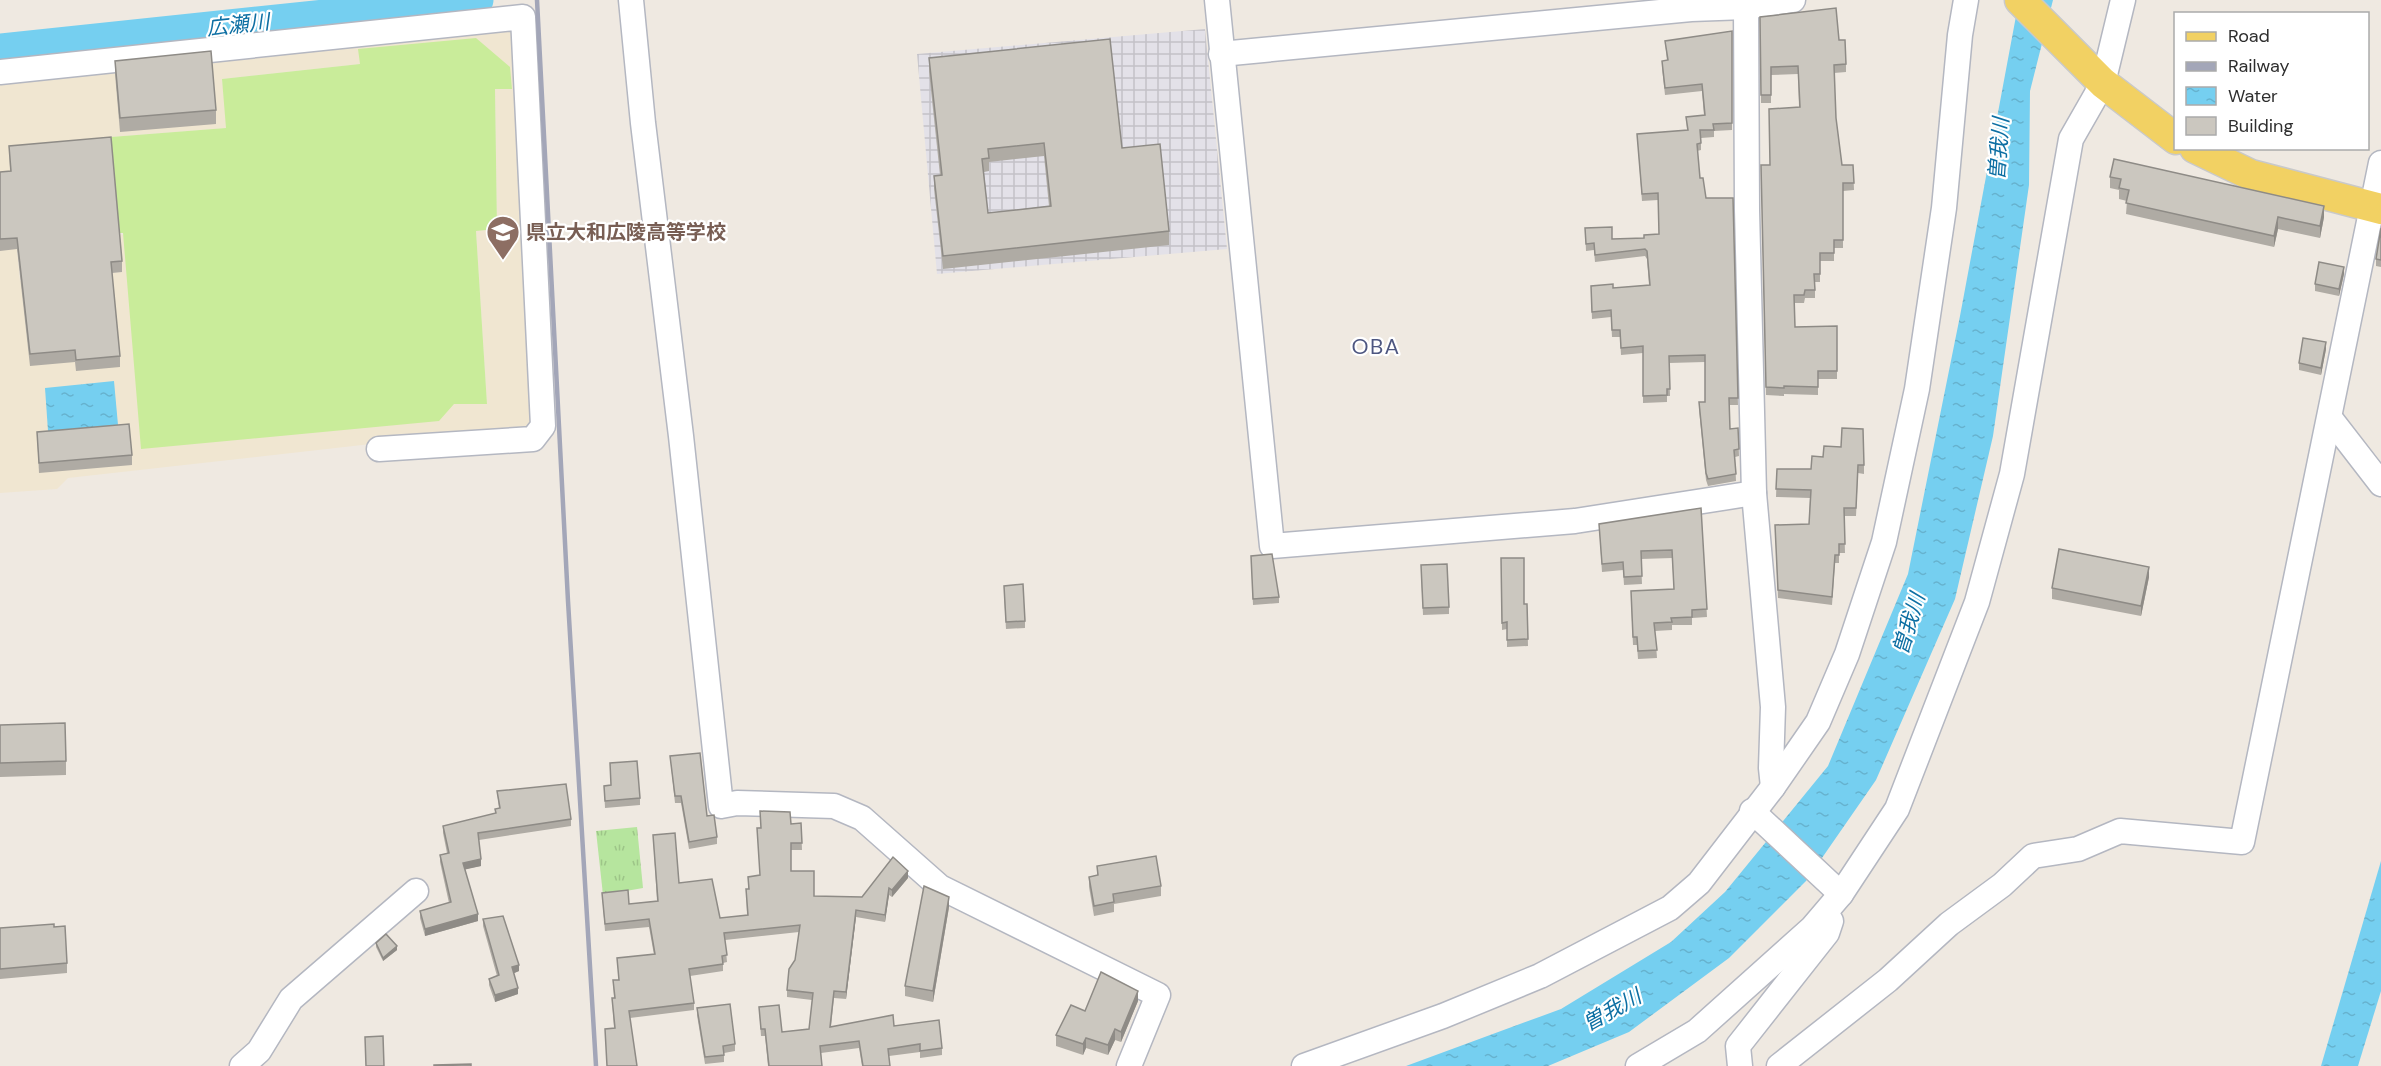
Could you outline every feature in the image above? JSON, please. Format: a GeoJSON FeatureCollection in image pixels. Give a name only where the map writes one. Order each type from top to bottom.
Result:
{"type":"FeatureCollection","features":[{"type":"Feature","properties":{"kind":"main road"},"geometry":{"type":"LineString","coordinates":[[2019,0],[2095,75],[2174,138]]}},
{"type":"Feature","properties":{"kind":"main road"},"geometry":{"type":"LineString","coordinates":[[2199,150],[2251,175],[2376,208]]}},
{"type":"Feature","properties":{"kind":"street"},"geometry":{"type":"LineString","coordinates":[[1216,0],[1272,546],[1575,521],[1754,493]]}},
{"type":"Feature","properties":{"kind":"street"},"geometry":{"type":"LineString","coordinates":[[1221,54],[1691,9],[1746,7],[1793,0]]}},
{"type":"Feature","properties":{"kind":"street"},"geometry":{"type":"LineString","coordinates":[[1304,1066],[1443,1016],[1540,976],[1670,908],[1699,883],[1756,815],[1818,722],[1847,654],[1884,542],[1917,389],[1942,220],[1960,34],[1966,0]]}},
{"type":"Feature","properties":{"kind":"street"},"geometry":{"type":"LineString","coordinates":[[1638,1066],[1697,1031],[1812,928],[1835,887],[1897,809],[1977,602],[2012,474],[2071,139],[2123,0]]}},
{"type":"Feature","properties":{"kind":"street"},"geometry":{"type":"LineString","coordinates":[[631,2],[721,806],[737,803],[834,806],[862,818],[940,887],[1158,995],[1129,1066]]}},
{"type":"Feature","properties":{"kind":"street"},"geometry":{"type":"LineString","coordinates":[[1746,7],[1747,210],[1754,493],[1773,707],[1771,768],[1773,787]]}},
{"type":"Feature","properties":{"kind":"street"},"geometry":{"type":"LineString","coordinates":[[0,72],[523,17],[543,426],[533,439],[379,449]]}},
{"type":"Feature","properties":{"kind":"street"},"geometry":{"type":"LineString","coordinates":[[1779,1066],[1888,980],[1949,924],[2002,885],[2033,856],[2078,849],[2120,831],[2241,843],[2376,208],[2381,163]]}},
{"type":"Feature","properties":{"kind":"street"},"geometry":{"type":"LineString","coordinates":[[2330,417],[2381,484]]}},
{"type":"Feature","properties":{"kind":"street"},"geometry":{"type":"LineString","coordinates":[[1756,815],[1835,887]]}},
{"type":"Feature","properties":{"kind":"street"},"geometry":{"type":"LineString","coordinates":[[1740,1066],[1738,1046],[1827,933],[1835,887]]}},
{"type":"Feature","properties":{"kind":"street"},"geometry":{"type":"LineString","coordinates":[[242,1066],[259,1051],[291,999],[417,891]]}},
{"type":"Feature","properties":{"kind":"shaded area"},"geometry":{"type":"Polygon","coordinates":[[[518,22],[536,417],[525,431],[382,436],[371,444],[68,478],[57,489],[0,493],[0,213],[17,249],[20,281],[121,272],[11,182],[0,203],[0,79],[518,22]],[[359,49],[360,64],[222,79],[227,128],[111,137],[119,233],[454,404],[487,404],[476,231],[497,229],[495,89],[512,88],[359,49]]]}},
{"type":"Feature","properties":{"kind":"shaded area"},"geometry":{"type":"Polygon","coordinates":[[[1205,29],[1227,249],[937,274],[917,54],[1205,29]]]}},
{"type":"Feature","properties":{"kind":"green space"},"geometry":{"type":"Polygon","coordinates":[[[476,38],[510,67],[512,89],[495,89],[497,229],[476,231],[487,404],[454,404],[439,421],[141,449],[123,233],[119,233],[111,137],[226,128],[222,79],[360,64],[358,49],[476,38]]]}},
{"type":"Feature","properties":{"kind":"green space"},"geometry":{"type":"Polygon","coordinates":[[[637,827],[643,888],[603,895],[596,831],[637,827]]]}},
{"type":"Feature","properties":{"kind":"water","name":"曽我川"},"geometry":{"type":"Polygon","coordinates":[[[2019,0],[2053,0],[2030,91],[2029,185],[1993,436],[1955,599],[1876,780],[1806,881],[1729,958],[1629,1032],[1548,1066],[1406,1066],[1561,1009],[1671,942],[1725,892],[1828,766],[1908,574],[1960,316],[2019,0]]]}},
{"type":"Feature","properties":{"kind":"water"},"geometry":{"type":"Polygon","coordinates":[[[114,381],[118,425],[48,431],[45,388],[114,381]]]}},
{"type":"Feature","properties":{"kind":"water"},"geometry":{"type":"Polygon","coordinates":[[[2381,861],[2381,991],[2358,1066],[2321,1066],[2381,861]]]}},
{"type":"Feature","properties":{"kind":"building"},"geometry":{"type":"Polygon","coordinates":[[[1836,8],[1839,40],[1845,40],[1846,64],[1834,65],[1836,118],[1842,165],[1853,165],[1854,183],[1843,183],[1843,240],[1834,240],[1834,253],[1820,253],[1820,274],[1814,274],[1815,290],[1805,290],[1804,295],[1794,295],[1795,327],[1837,326],[1837,371],[1818,371],[1818,387],[1766,387],[1761,165],[1770,165],[1769,109],[1800,107],[1798,66],[1771,67],[1771,95],[1761,95],[1760,17],[1836,8]]]}},
{"type":"Feature","properties":{"kind":"building"},"geometry":{"type":"Polygon","coordinates":[[[1732,31],[1732,123],[1713,124],[1714,130],[1700,130],[1701,143],[1697,144],[1700,178],[1703,178],[1706,198],[1733,198],[1738,398],[1729,398],[1730,429],[1738,428],[1739,449],[1734,450],[1736,474],[1708,479],[1699,402],[1705,402],[1705,355],[1669,356],[1670,389],[1667,389],[1667,395],[1643,396],[1643,346],[1621,348],[1620,330],[1612,330],[1611,310],[1592,312],[1591,286],[1613,284],[1613,288],[1650,285],[1647,251],[1645,249],[1595,255],[1594,243],[1586,244],[1585,228],[1612,227],[1612,239],[1644,238],[1644,235],[1659,234],[1658,193],[1642,194],[1637,134],[1688,130],[1686,117],[1705,115],[1702,84],[1665,88],[1662,61],[1668,60],[1665,41],[1732,31]]]}},
{"type":"Feature","properties":{"kind":"building"},"geometry":{"type":"Polygon","coordinates":[[[1110,39],[1122,148],[1160,144],[1169,231],[943,256],[934,176],[942,175],[929,58],[1110,39]],[[1044,143],[988,149],[989,158],[982,159],[988,213],[1051,206],[1044,143]]]}},
{"type":"Feature","properties":{"kind":"building"},"geometry":{"type":"Polygon","coordinates":[[[211,51],[216,110],[120,118],[115,61],[211,51]]]}},
{"type":"Feature","properties":{"kind":"building"},"geometry":{"type":"Polygon","coordinates":[[[111,137],[122,261],[111,262],[120,356],[76,360],[75,350],[30,354],[17,238],[0,239],[0,172],[11,171],[9,146],[111,137]]]}},
{"type":"Feature","properties":{"kind":"building"},"geometry":{"type":"Polygon","coordinates":[[[2114,159],[2324,206],[2320,226],[2278,217],[2274,236],[2126,203],[2129,190],[2119,188],[2121,179],[2110,177],[2114,159]]]}},
{"type":"Feature","properties":{"kind":"building"},"geometry":{"type":"Polygon","coordinates":[[[2381,228],[2381,260],[2376,259],[2381,228]]]}},
{"type":"Feature","properties":{"kind":"building"},"geometry":{"type":"Polygon","coordinates":[[[2319,262],[2344,267],[2339,289],[2315,284],[2319,262]]]}},
{"type":"Feature","properties":{"kind":"building"},"geometry":{"type":"Polygon","coordinates":[[[2303,338],[2326,342],[2321,368],[2299,363],[2303,338]]]}},
{"type":"Feature","properties":{"kind":"building"},"geometry":{"type":"Polygon","coordinates":[[[129,424],[132,455],[39,463],[37,432],[129,424]]]}},
{"type":"Feature","properties":{"kind":"building"},"geometry":{"type":"Polygon","coordinates":[[[1842,428],[1863,429],[1864,465],[1858,465],[1856,508],[1844,508],[1845,544],[1839,544],[1839,555],[1835,555],[1832,597],[1778,590],[1775,525],[1809,524],[1811,490],[1776,489],[1777,469],[1811,469],[1812,456],[1823,457],[1824,446],[1841,447],[1842,428]]]}},
{"type":"Feature","properties":{"kind":"building"},"geometry":{"type":"Polygon","coordinates":[[[1701,508],[1707,609],[1692,610],[1692,617],[1671,618],[1672,622],[1654,623],[1657,650],[1638,651],[1637,637],[1633,637],[1631,591],[1674,589],[1672,550],[1641,551],[1642,576],[1624,577],[1623,562],[1602,564],[1599,524],[1701,508]]]}},
{"type":"Feature","properties":{"kind":"building"},"geometry":{"type":"Polygon","coordinates":[[[2059,549],[2149,567],[2141,606],[2052,588],[2059,549]]]}},
{"type":"Feature","properties":{"kind":"building"},"geometry":{"type":"Polygon","coordinates":[[[1272,554],[1279,597],[1253,599],[1251,556],[1272,554]]]}},
{"type":"Feature","properties":{"kind":"building"},"geometry":{"type":"Polygon","coordinates":[[[1501,558],[1524,558],[1524,604],[1527,604],[1528,639],[1507,640],[1507,622],[1502,623],[1501,558]]]}},
{"type":"Feature","properties":{"kind":"building"},"geometry":{"type":"Polygon","coordinates":[[[1447,564],[1449,607],[1423,608],[1421,565],[1447,564]]]}},
{"type":"Feature","properties":{"kind":"building"},"geometry":{"type":"Polygon","coordinates":[[[1023,584],[1025,621],[1006,622],[1004,586],[1023,584]]]}},
{"type":"Feature","properties":{"kind":"building"},"geometry":{"type":"Polygon","coordinates":[[[65,723],[66,761],[0,763],[0,725],[65,723]]]}},
{"type":"Feature","properties":{"kind":"building"},"geometry":{"type":"Polygon","coordinates":[[[700,753],[707,816],[714,815],[717,837],[689,842],[681,796],[675,796],[670,756],[700,753]]]}},
{"type":"Feature","properties":{"kind":"building"},"geometry":{"type":"Polygon","coordinates":[[[637,761],[640,798],[605,801],[604,786],[611,785],[610,763],[637,761]]]}},
{"type":"Feature","properties":{"kind":"building"},"geometry":{"type":"Polygon","coordinates":[[[566,784],[571,819],[478,833],[481,859],[463,863],[478,914],[425,929],[420,911],[451,902],[440,855],[449,853],[443,826],[496,813],[495,809],[500,808],[497,791],[566,784]]]}},
{"type":"Feature","properties":{"kind":"building"},"geometry":{"type":"Polygon","coordinates":[[[760,811],[790,812],[791,824],[801,823],[802,843],[791,843],[791,871],[814,871],[814,896],[862,897],[893,857],[908,871],[892,890],[889,888],[885,915],[856,910],[846,992],[834,991],[830,1027],[893,1015],[894,1026],[939,1020],[942,1048],[920,1051],[920,1044],[888,1049],[890,1066],[863,1066],[859,1041],[820,1046],[822,1066],[769,1066],[765,1029],[761,1029],[759,1007],[779,1005],[782,1032],[809,1029],[813,993],[787,990],[789,969],[795,960],[800,925],[724,933],[727,955],[722,956],[723,964],[689,969],[694,1003],[629,1011],[637,1066],[607,1066],[605,1029],[615,1028],[612,998],[615,998],[613,980],[619,980],[617,958],[655,954],[649,919],[605,924],[602,893],[628,890],[629,904],[658,901],[653,835],[675,833],[679,883],[712,879],[720,918],[748,915],[746,889],[749,889],[748,877],[760,875],[757,828],[761,828],[760,811]]]}},
{"type":"Feature","properties":{"kind":"building"},"geometry":{"type":"Polygon","coordinates":[[[1156,856],[1161,886],[1113,894],[1114,902],[1094,906],[1089,877],[1098,875],[1097,866],[1156,856]]]}},
{"type":"Feature","properties":{"kind":"building"},"geometry":{"type":"Polygon","coordinates":[[[924,886],[949,897],[933,991],[905,986],[924,886]]]}},
{"type":"Feature","properties":{"kind":"building"},"geometry":{"type":"Polygon","coordinates":[[[503,916],[519,965],[512,967],[518,988],[495,995],[489,979],[499,975],[483,919],[503,916]]]}},
{"type":"Feature","properties":{"kind":"building"},"geometry":{"type":"Polygon","coordinates":[[[54,924],[54,927],[65,926],[67,963],[0,969],[0,928],[54,924]]]}},
{"type":"Feature","properties":{"kind":"building"},"geometry":{"type":"Polygon","coordinates":[[[386,934],[397,946],[383,958],[376,943],[386,934]]]}},
{"type":"Feature","properties":{"kind":"building"},"geometry":{"type":"Polygon","coordinates":[[[1101,972],[1138,991],[1121,1032],[1115,1029],[1108,1045],[1086,1038],[1083,1044],[1056,1035],[1071,1005],[1085,1011],[1101,972]]]}},
{"type":"Feature","properties":{"kind":"building"},"geometry":{"type":"Polygon","coordinates":[[[730,1004],[735,1044],[723,1046],[724,1055],[705,1057],[697,1008],[730,1004]]]}},
{"type":"Feature","properties":{"kind":"building"},"geometry":{"type":"Polygon","coordinates":[[[383,1036],[384,1066],[366,1066],[365,1037],[383,1036]]]}},
{"type":"Feature","properties":{"kind":"building"},"geometry":{"type":"Polygon","coordinates":[[[471,1064],[471,1066],[434,1066],[434,1065],[471,1064]]]}},
{"type":"Feature","properties":{"kind":"waterway","name":"広瀬川"},"geometry":{"type":"LineString","coordinates":[[0,50],[477,0]]}},
{"type":"Feature","properties":{"kind":"railway"},"geometry":{"type":"LineString","coordinates":[[537,0],[568,601],[596,1066]]}},
{"type":"Feature","properties":{"kind":"place","name":"県立大和広陵高等学校"},"geometry":{"type":"Point","coordinates":[503,261]}},
{"type":"Feature","properties":{"kind":"district","name":"OBA"},"geometry":{"type":"Point","coordinates":[1376,346]}}]}
